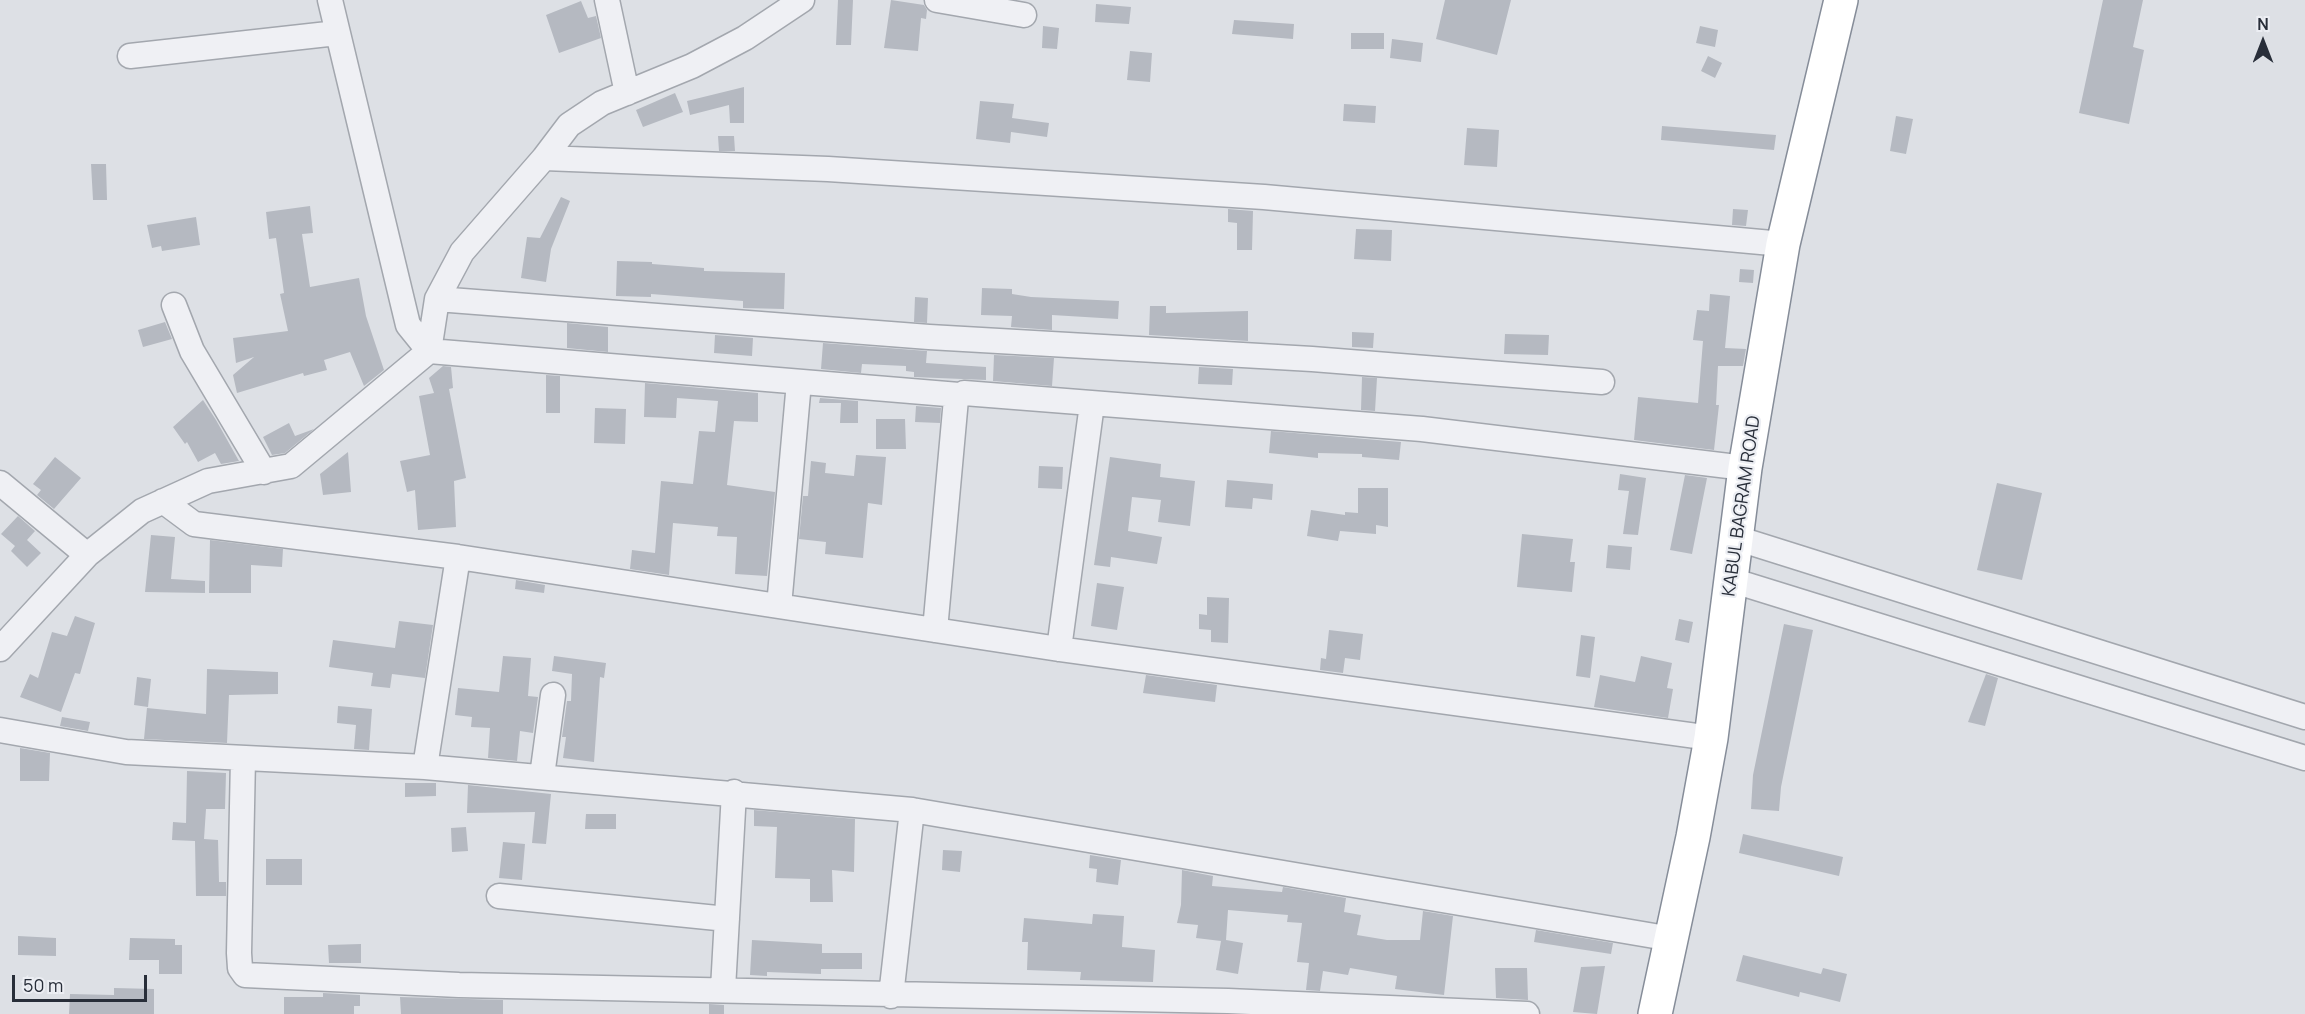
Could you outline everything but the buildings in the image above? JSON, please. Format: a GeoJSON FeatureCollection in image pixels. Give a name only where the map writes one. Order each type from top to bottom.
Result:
{"type":"FeatureCollection","features":[{"type":"Feature","properties":{"kind":"highway","name":"KABUL BAGRAM ROAD"},"geometry":{"type":"LineString","coordinates":[[1655,1014],[1672,939],[1710,738],[1745,468],[1783,244],[1840,0]]}},
{"type":"Feature","properties":{"kind":"street"},"geometry":{"type":"LineString","coordinates":[[330,0],[408,325],[429,351],[959,395],[964,393],[1238,413],[1422,429],[1745,468]]}},
{"type":"Feature","properties":{"kind":"street"},"geometry":{"type":"LineString","coordinates":[[607,0],[627,93]]}},
{"type":"Feature","properties":{"kind":"street"},"geometry":{"type":"LineString","coordinates":[[3,638],[87,555],[142,511],[208,481],[291,466],[429,351],[437,299],[462,252],[544,158],[569,125],[602,103],[692,66],[728,47],[802,0]]}},
{"type":"Feature","properties":{"kind":"street"},"geometry":{"type":"LineString","coordinates":[[938,0],[1024,15]]}},
{"type":"Feature","properties":{"kind":"street"},"geometry":{"type":"LineString","coordinates":[[130,56],[337,33]]}},
{"type":"Feature","properties":{"kind":"street"},"geometry":{"type":"LineString","coordinates":[[544,158],[828,169],[1253,196],[1783,244]]}},
{"type":"Feature","properties":{"kind":"street"},"geometry":{"type":"LineString","coordinates":[[437,299],[929,337],[1311,359],[1602,382]]}},
{"type":"Feature","properties":{"kind":"street"},"geometry":{"type":"LineString","coordinates":[[174,305],[192,351],[264,472]]}},
{"type":"Feature","properties":{"kind":"street"},"geometry":{"type":"LineString","coordinates":[[779,606],[799,382]]}},
{"type":"Feature","properties":{"kind":"street"},"geometry":{"type":"LineString","coordinates":[[935,630],[955,409],[959,395]]}},
{"type":"Feature","properties":{"kind":"street"},"geometry":{"type":"LineString","coordinates":[[1059,650],[1092,404]]}},
{"type":"Feature","properties":{"kind":"street"},"geometry":{"type":"LineString","coordinates":[[0,483],[87,555]]}},
{"type":"Feature","properties":{"kind":"street"},"geometry":{"type":"LineString","coordinates":[[163,501],[194,524],[458,557],[1059,650],[1710,738]]}},
{"type":"Feature","properties":{"kind":"street"},"geometry":{"type":"LineString","coordinates":[[1737,538],[2305,717]]}},
{"type":"Feature","properties":{"kind":"street"},"geometry":{"type":"LineString","coordinates":[[425,767],[458,557]]}},
{"type":"Feature","properties":{"kind":"street"},"geometry":{"type":"LineString","coordinates":[[1731,580],[2305,758]]}},
{"type":"Feature","properties":{"kind":"street"},"geometry":{"type":"LineString","coordinates":[[542,776],[553,695]]}},
{"type":"Feature","properties":{"kind":"street"},"geometry":{"type":"LineString","coordinates":[[0,730],[126,752],[425,767],[734,792],[912,810],[1672,939]]}},
{"type":"Feature","properties":{"kind":"street"},"geometry":{"type":"LineString","coordinates":[[243,758],[239,953],[240,968],[244,975],[459,985],[723,989],[891,996],[1228,1000],[1527,1014]]}},
{"type":"Feature","properties":{"kind":"street"},"geometry":{"type":"LineString","coordinates":[[723,989],[734,792]]}},
{"type":"Feature","properties":{"kind":"street"},"geometry":{"type":"LineString","coordinates":[[891,996],[912,810]]}},
{"type":"Feature","properties":{"kind":"street"},"geometry":{"type":"LineString","coordinates":[[499,896],[727,919]]}}]}
